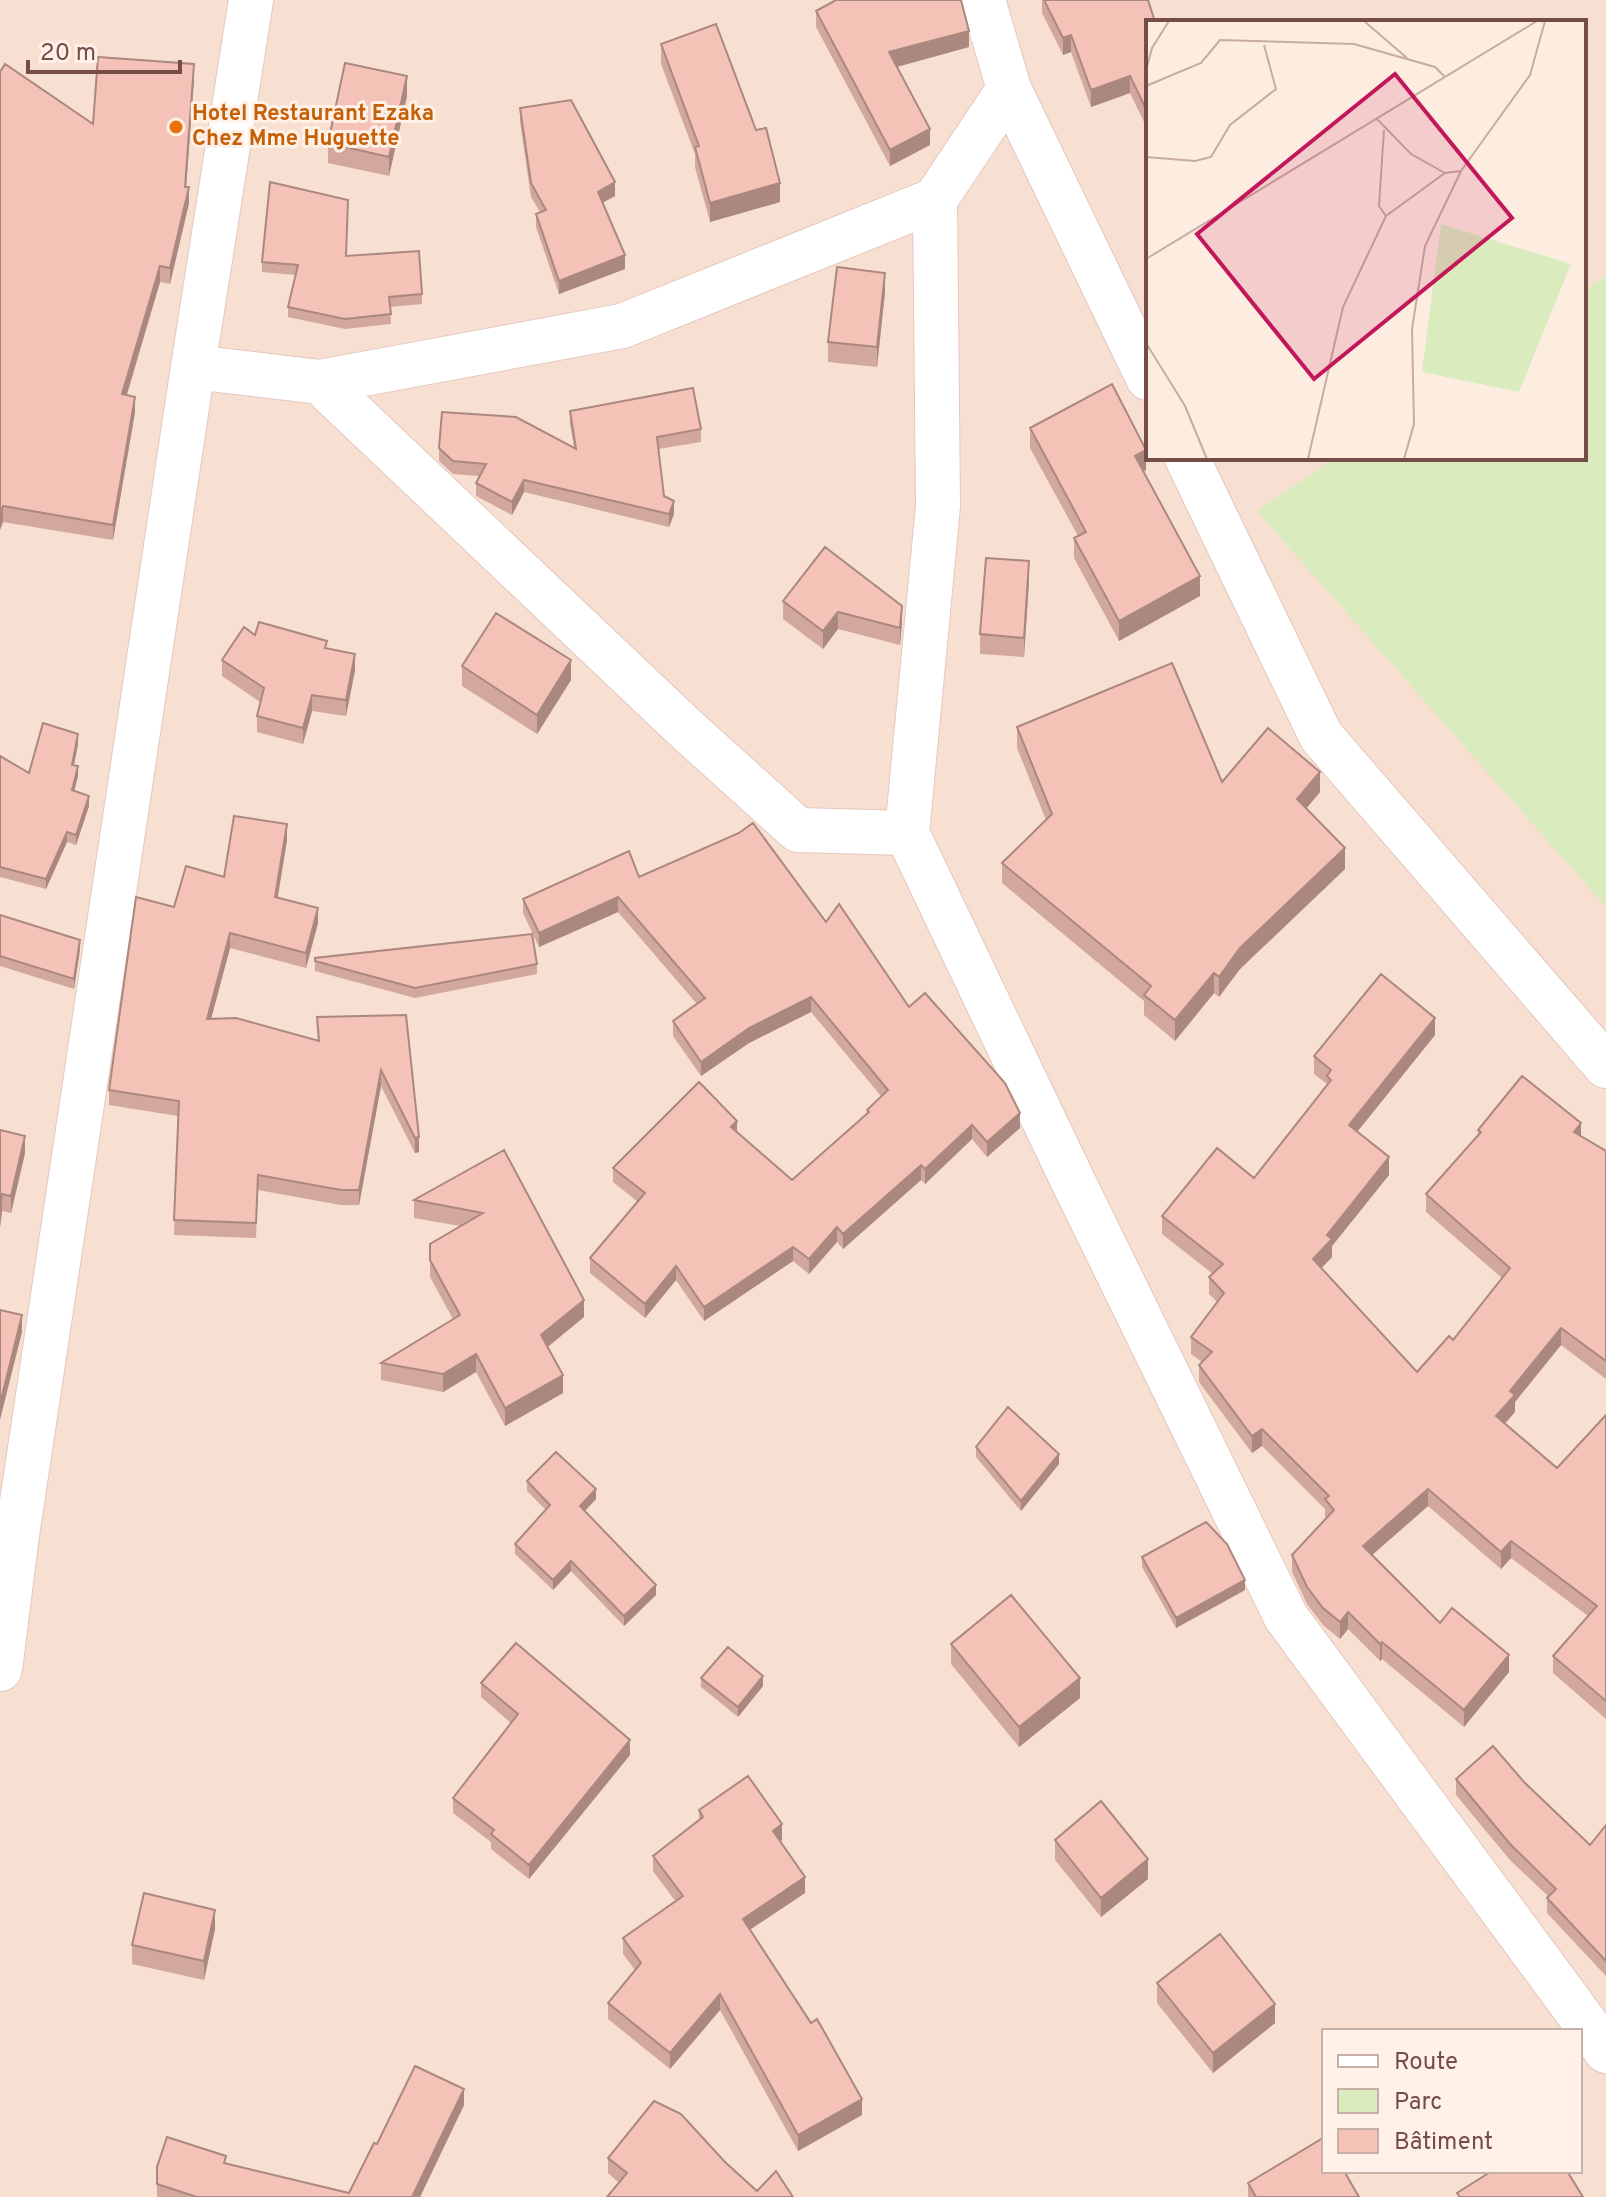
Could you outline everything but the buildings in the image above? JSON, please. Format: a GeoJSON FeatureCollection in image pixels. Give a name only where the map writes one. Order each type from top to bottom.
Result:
{"type":"FeatureCollection","features":[{"type":"Feature","properties":{"kind":"street"},"geometry":{"type":"LineString","coordinates":[[0,1669],[17,1535],[251,0]]}},
{"type":"Feature","properties":{"kind":"street"},"geometry":{"type":"LineString","coordinates":[[983,0],[1009,89],[1146,374]]}},
{"type":"Feature","properties":{"kind":"street"},"geometry":{"type":"LineString","coordinates":[[1009,89],[935,200],[938,506],[907,833],[1286,1617],[1606,2051]]}},
{"type":"Feature","properties":{"kind":"street"},"geometry":{"type":"LineString","coordinates":[[193,367],[320,382],[622,326],[935,200]]}},
{"type":"Feature","properties":{"kind":"street"},"geometry":{"type":"LineString","coordinates":[[320,382],[685,728],[798,830],[907,833]]}},
{"type":"Feature","properties":{"kind":"street"},"geometry":{"type":"LineString","coordinates":[[1188,460],[1321,736],[1606,1066]]}},
{"type":"Feature","properties":{"kind":"shaded area"},"geometry":{"type":"Polygon","coordinates":[[[0,0],[1606,0],[1606,2197],[0,2197],[0,0]]]}},
{"type":"Feature","properties":{"kind":"green space"},"geometry":{"type":"Polygon","coordinates":[[[1606,276],[1606,907],[1257,511],[1332,460],[1586,460],[1586,290],[1606,276]]]}},
{"type":"Feature","properties":{"kind":"place","name":"Hotel Restaurant Ezaka Chez Mme Huguette"},"geometry":{"type":"Point","coordinates":[176,127]}}]}
